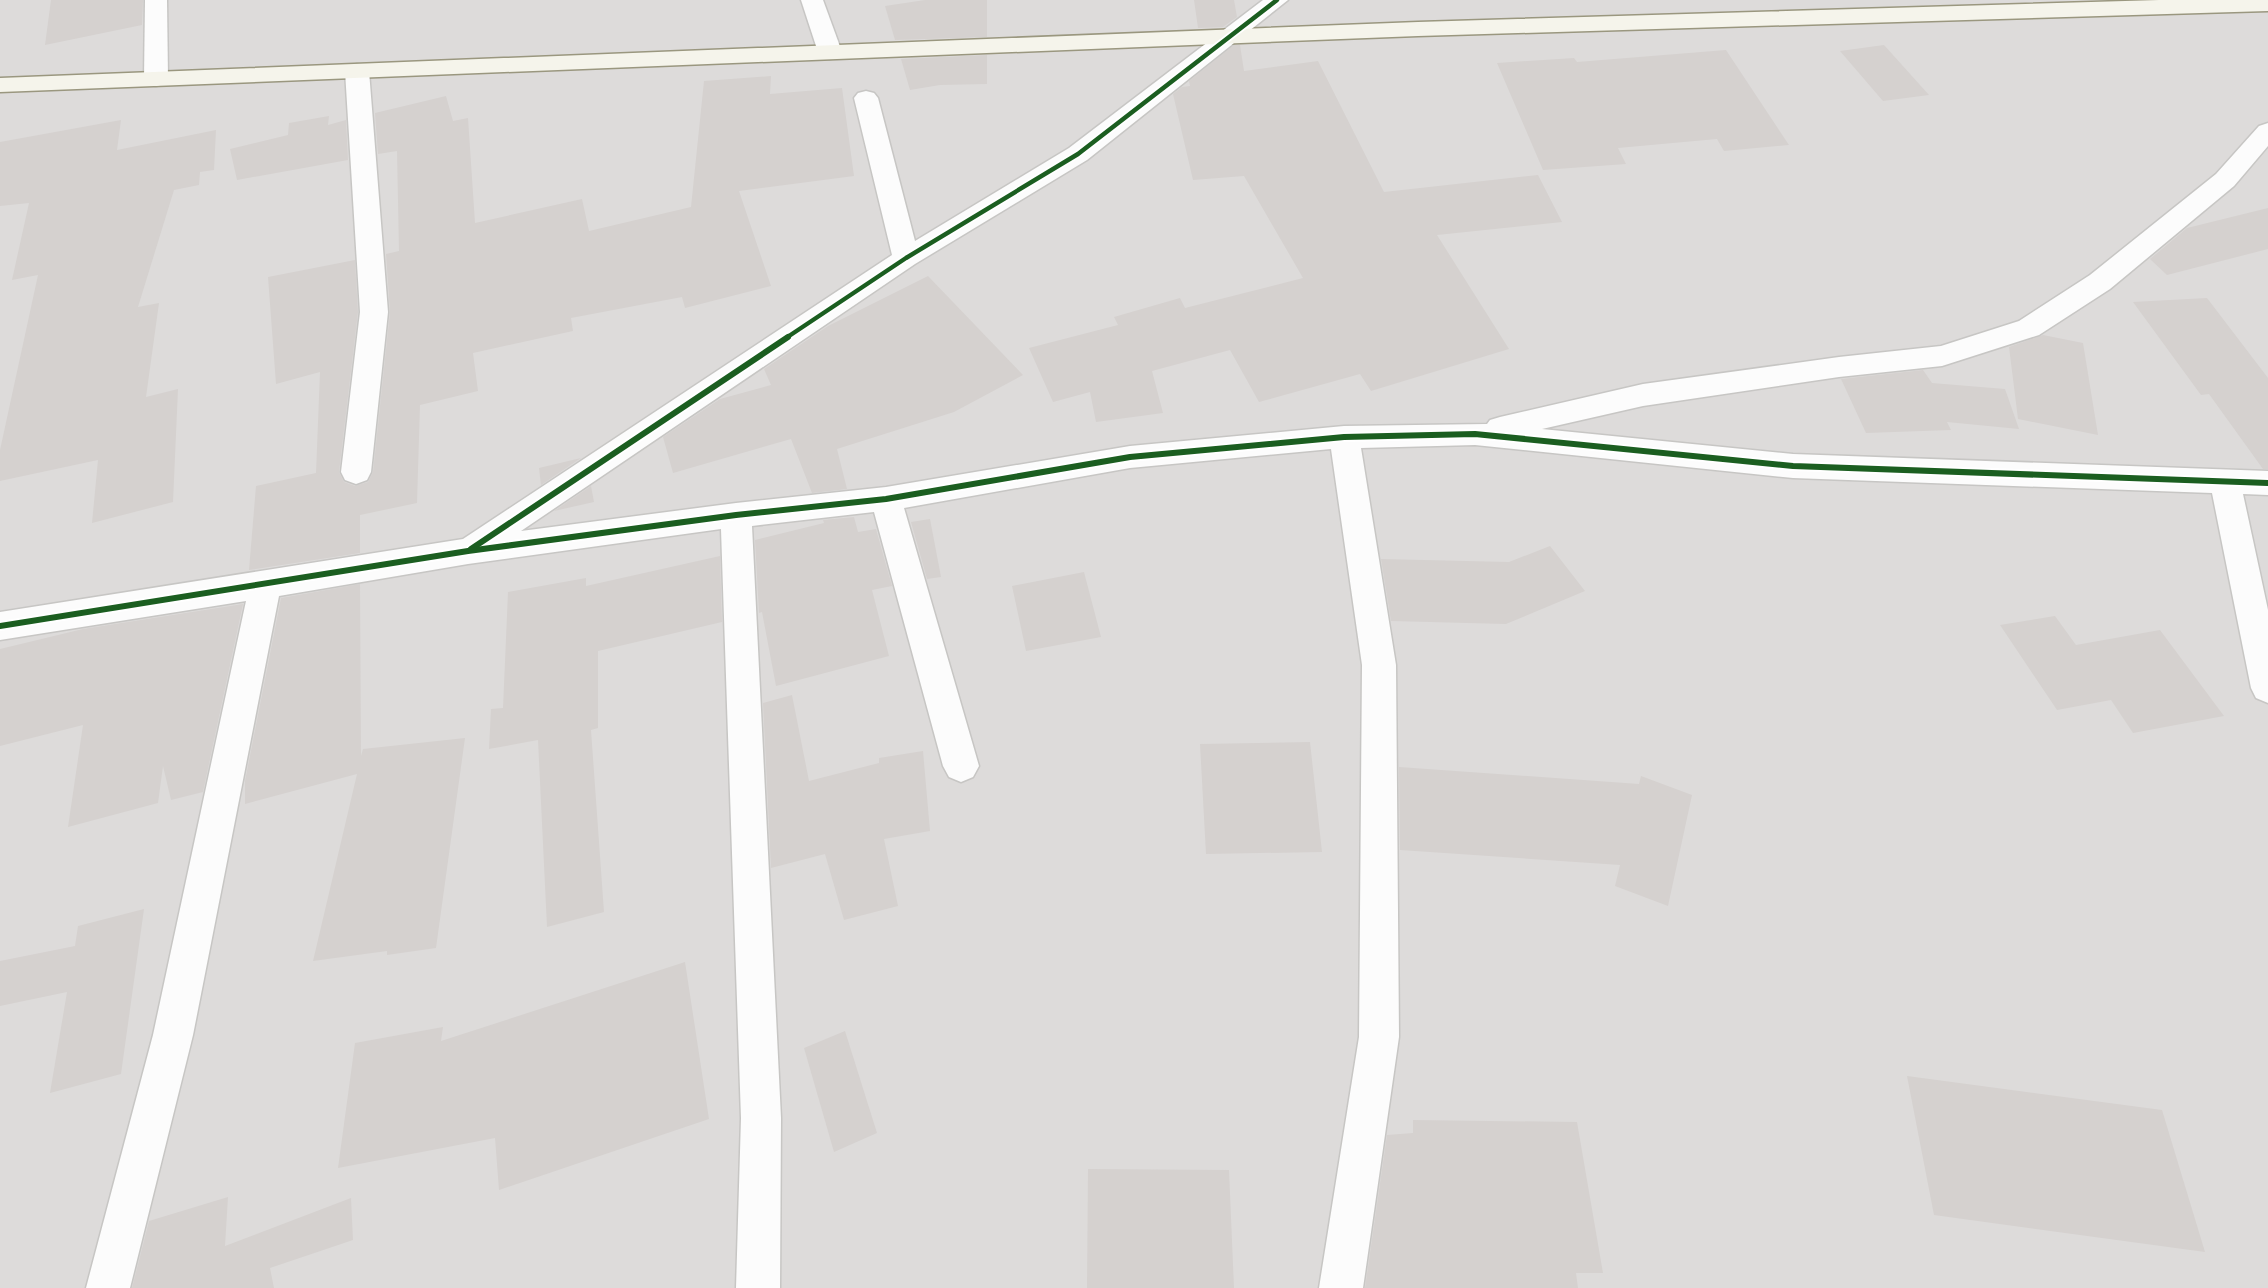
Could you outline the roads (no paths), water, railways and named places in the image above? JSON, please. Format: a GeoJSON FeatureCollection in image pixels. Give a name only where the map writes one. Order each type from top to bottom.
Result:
{"type":"FeatureCollection","features":[{"type":"Feature","properties":{"kind":"main road"},"geometry":{"type":"LineString","coordinates":[[0,85],[357,71],[564,60],[1889,13],[2268,4]]}},
{"type":"Feature","properties":{"kind":"street"},"geometry":{"type":"LineString","coordinates":[[156,0],[156,79]]}},
{"type":"Feature","properties":{"kind":"street"},"geometry":{"type":"LineString","coordinates":[[812,0],[830,52]]}},
{"type":"Feature","properties":{"kind":"street"},"geometry":{"type":"LineString","coordinates":[[468,550],[906,258],[1078,154],[1277,0]]}},
{"type":"Feature","properties":{"kind":"street"},"geometry":{"type":"LineString","coordinates":[[356,472],[374,312],[357,71]]}},
{"type":"Feature","properties":{"kind":"street"},"geometry":{"type":"LineString","coordinates":[[866,98],[906,258]]}},
{"type":"Feature","properties":{"kind":"street"},"geometry":{"type":"LineString","coordinates":[[1475,434],[1643,395],[1828,369],[1942,356],[2029,328],[2100,282],[2207,195],[2225,180],[2268,131]]}},
{"type":"Feature","properties":{"kind":"street"},"geometry":{"type":"LineString","coordinates":[[0,626],[265,585],[468,550],[736,515],[886,499],[1130,457],[1344,437],[1475,434],[1792,466],[2268,483]]}},
{"type":"Feature","properties":{"kind":"street"},"geometry":{"type":"LineString","coordinates":[[1341,1288],[1379,1037],[1379,665],[1344,437]]}},
{"type":"Feature","properties":{"kind":"street"},"geometry":{"type":"LineString","coordinates":[[2225,482],[2268,688]]}},
{"type":"Feature","properties":{"kind":"street"},"geometry":{"type":"LineString","coordinates":[[886,499],[961,766]]}},
{"type":"Feature","properties":{"kind":"street"},"geometry":{"type":"LineString","coordinates":[[736,515],[761,1118],[758,1288]]}},
{"type":"Feature","properties":{"kind":"street"},"geometry":{"type":"LineString","coordinates":[[108,1288],[173,1035],[265,585]]}}]}
